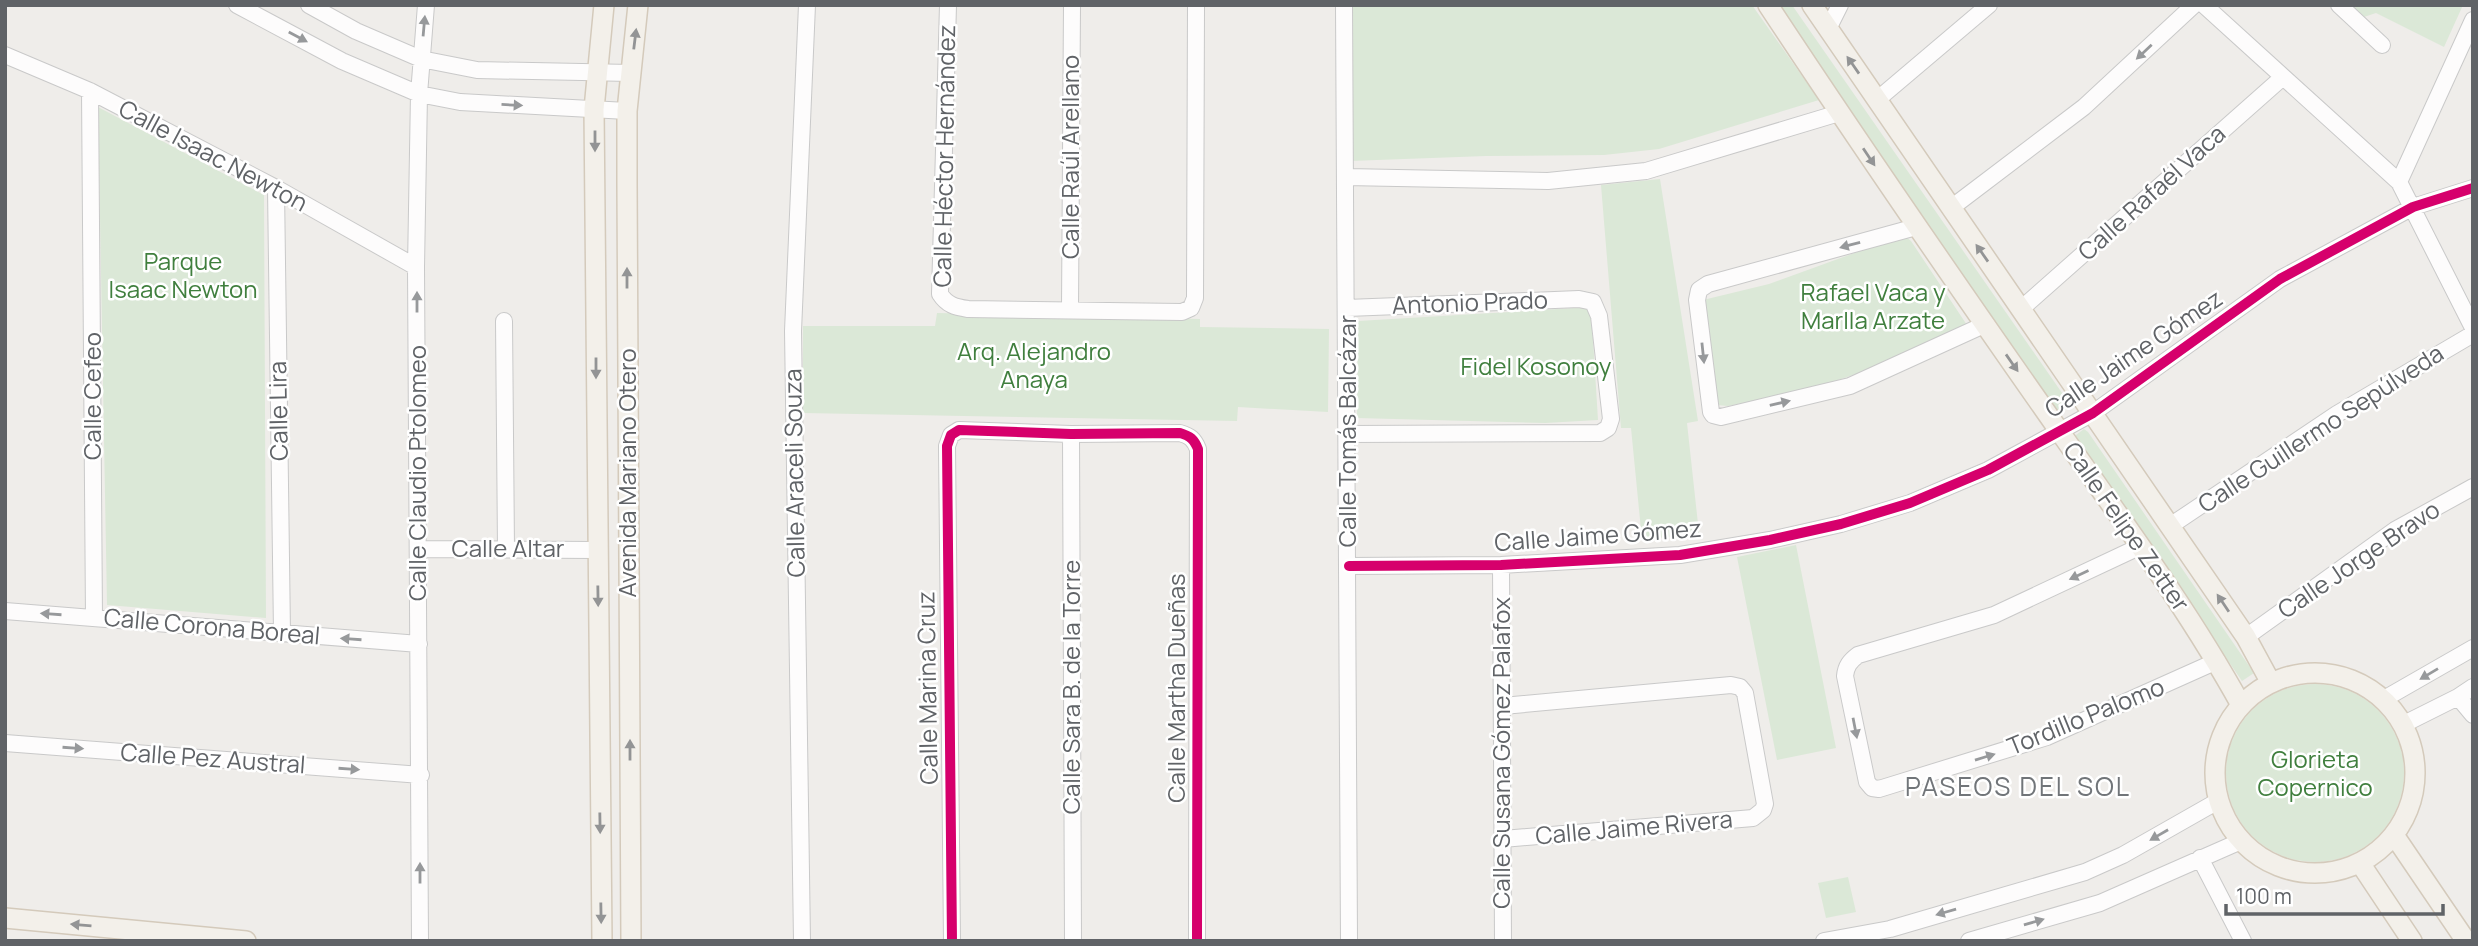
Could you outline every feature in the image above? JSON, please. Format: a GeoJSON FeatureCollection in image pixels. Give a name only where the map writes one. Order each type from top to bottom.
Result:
{"type":"FeatureCollection","features":[{"type":"Feature","properties":{"kind":"main road","name":"Avenida Mariano Otero"},"geometry":{"type":"LineString","coordinates":[[602,941],[594,110],[604,5]]}},
{"type":"Feature","properties":{"kind":"main road","name":"Avenida Mariano Otero"},"geometry":{"type":"LineString","coordinates":[[631,941],[628,111],[638,5]]}},
{"type":"Feature","properties":{"kind":"main road","name":"Calle Felipe Zetter"},"geometry":{"type":"LineString","coordinates":[[1768,5],[1916,227],[2141,546],[2217,661],[2241,705]]}},
{"type":"Feature","properties":{"kind":"main road","name":"Calle Felipe Zetter"},"geometry":{"type":"LineString","coordinates":[[1812,5],[2246,637],[2271,683]]}},
{"type":"Feature","properties":{"kind":"main road"},"geometry":{"type":"LineString","coordinates":[[2318,672],[2342,676],[2365,685],[2384,699],[2404,724],[2411,742],[2416,781],[2409,809],[2395,835],[2360,863],[2340,871],[2298,873],[2260,858],[2241,841],[2228,824],[2218,801],[2215,770],[2220,740],[2241,705],[2255,692],[2271,683],[2294,674],[2318,672]]}},
{"type":"Feature","properties":{"kind":"main road"},"geometry":{"type":"LineString","coordinates":[[2395,835],[2466,941]]}},
{"type":"Feature","properties":{"kind":"main road"},"geometry":{"type":"LineString","coordinates":[[2360,863],[2412,941]]}},
{"type":"Feature","properties":{"kind":"main road"},"geometry":{"type":"LineString","coordinates":[[5,918],[246,941]]}},
{"type":"Feature","properties":{"kind":"street"},"geometry":{"type":"LineString","coordinates":[[237,5],[342,61],[419,94],[460,102],[628,111]]}},
{"type":"Feature","properties":{"kind":"street"},"geometry":{"type":"LineString","coordinates":[[309,5],[356,31],[421,59],[477,69],[631,73]]}},
{"type":"Feature","properties":{"kind":"street","name":"Calle Claudio Ptolomeo"},"geometry":{"type":"LineString","coordinates":[[420,941],[416,267],[419,94],[426,5]]}},
{"type":"Feature","properties":{"kind":"street","name":"Calle Araceli Souza"},"geometry":{"type":"LineString","coordinates":[[802,941],[793,331],[807,5]]}},
{"type":"Feature","properties":{"kind":"street","name":"Calle Héctor Hernández"},"geometry":{"type":"LineString","coordinates":[[948,5],[940,294],[950,305],[968,309],[1070,309]]}},
{"type":"Feature","properties":{"kind":"street","name":"Calle Raúl Arellano"},"geometry":{"type":"LineString","coordinates":[[1070,309],[1072,5]]}},
{"type":"Feature","properties":{"kind":"street"},"geometry":{"type":"LineString","coordinates":[[1070,309],[1182,312],[1191,308],[1195,299],[1196,5]]}},
{"type":"Feature","properties":{"kind":"street","name":"Calle Tomás Balcázar"},"geometry":{"type":"LineString","coordinates":[[1344,5],[1349,941]]}},
{"type":"Feature","properties":{"kind":"street"},"geometry":{"type":"LineString","coordinates":[[1828,29],[1840,5]]}},
{"type":"Feature","properties":{"kind":"street"},"geometry":{"type":"LineString","coordinates":[[1878,99],[1989,5]]}},
{"type":"Feature","properties":{"kind":"street"},"geometry":{"type":"LineString","coordinates":[[1951,208],[2084,107],[2194,5]]}},
{"type":"Feature","properties":{"kind":"street"},"geometry":{"type":"LineString","coordinates":[[2204,5],[2399,182],[2473,331]]}},
{"type":"Feature","properties":{"kind":"street"},"geometry":{"type":"LineString","coordinates":[[2339,5],[2382,45]]}},
{"type":"Feature","properties":{"kind":"street"},"geometry":{"type":"LineString","coordinates":[[2399,182],[2473,20]]}},
{"type":"Feature","properties":{"kind":"street","name":"Calle Isaac Newton"},"geometry":{"type":"LineString","coordinates":[[5,55],[90,91],[276,188],[416,267]]}},
{"type":"Feature","properties":{"kind":"street","name":"Calle Rafaél Vaca"},"geometry":{"type":"LineString","coordinates":[[2021,309],[2283,76]]}},
{"type":"Feature","properties":{"kind":"street","name":"Calle Cefeo"},"geometry":{"type":"LineString","coordinates":[[90,91],[94,618]]}},
{"type":"Feature","properties":{"kind":"street"},"geometry":{"type":"LineString","coordinates":[[1346,177],[1548,181],[1646,171],[1839,113]]}},
{"type":"Feature","properties":{"kind":"street","name":"Calle Lira"},"geometry":{"type":"LineString","coordinates":[[276,188],[282,633]]}},
{"type":"Feature","properties":{"kind":"street","name":"Calle Jaime Gómez"},"geometry":{"type":"LineString","coordinates":[[1349,566],[1501,565],[1680,555],[1770,540],[1841,524],[1910,503],[1988,470],[2093,413],[2280,279],[2413,207],[2473,188]]}},
{"type":"Feature","properties":{"kind":"street"},"geometry":{"type":"LineString","coordinates":[[1916,227],[1708,284],[1699,290],[1697,300],[1709,408],[1713,415],[1721,417],[1850,386],[1986,324]]}},
{"type":"Feature","properties":{"kind":"street","name":"Antonio Prado"},"geometry":{"type":"LineString","coordinates":[[1347,308],[1579,299],[1593,302],[1600,327],[1611,419],[1608,428],[1600,433],[1348,434]]}},
{"type":"Feature","properties":{"kind":"street"},"geometry":{"type":"LineString","coordinates":[[503,321],[506,550]]}},
{"type":"Feature","properties":{"kind":"street","name":"Calle Guillermo Sepúlveda"},"geometry":{"type":"LineString","coordinates":[[2170,526],[2337,414],[2473,331]]}},
{"type":"Feature","properties":{"kind":"street","name":"Calle Marina Cruz"},"geometry":{"type":"LineString","coordinates":[[952,941],[947,446],[951,435],[959,430],[1071,434]]}},
{"type":"Feature","properties":{"kind":"street","name":"Calle Martha Dueñas"},"geometry":{"type":"LineString","coordinates":[[1071,434],[1180,433],[1192,438],[1198,449],[1197,941]]}},
{"type":"Feature","properties":{"kind":"street","name":"Calle Sara B. de la Torre"},"geometry":{"type":"LineString","coordinates":[[1071,434],[1073,941]]}},
{"type":"Feature","properties":{"kind":"street","name":"Calle Jorge Bravo"},"geometry":{"type":"LineString","coordinates":[[2246,637],[2395,530],[2473,487]]}},
{"type":"Feature","properties":{"kind":"street","name":"Tordillo Palomo"},"geometry":{"type":"LineString","coordinates":[[2141,546],[1994,615],[1858,655],[1847,665],[1845,676],[1867,782],[1872,788],[1879,789],[2047,737],[2217,661]]}},
{"type":"Feature","properties":{"kind":"street","name":"Calle Altar"},"geometry":{"type":"LineString","coordinates":[[419,549],[597,550]]}},
{"type":"Feature","properties":{"kind":"street","name":"Calle Susana Gómez Palafox"},"geometry":{"type":"LineString","coordinates":[[1501,565],[1503,941]]}},
{"type":"Feature","properties":{"kind":"street","name":"Calle Corona Boreal"},"geometry":{"type":"LineString","coordinates":[[5,611],[419,644]]}},
{"type":"Feature","properties":{"kind":"street"},"geometry":{"type":"LineString","coordinates":[[2384,699],[2473,648]]}},
{"type":"Feature","properties":{"kind":"street","name":"Calle Jaime Rivera"},"geometry":{"type":"LineString","coordinates":[[1503,706],[1731,685],[1740,687],[1745,694],[1765,798],[1763,810],[1753,818],[1503,839]]}},
{"type":"Feature","properties":{"kind":"street"},"geometry":{"type":"LineString","coordinates":[[2404,724],[2473,687]]}},
{"type":"Feature","properties":{"kind":"street"},"geometry":{"type":"LineString","coordinates":[[2458,697],[2473,715]]}},
{"type":"Feature","properties":{"kind":"street","name":"Calle Pez Austral"},"geometry":{"type":"LineString","coordinates":[[5,743],[421,775]]}},
{"type":"Feature","properties":{"kind":"street"},"geometry":{"type":"LineString","coordinates":[[1824,941],[1892,935],[2095,868],[2218,801]]}},
{"type":"Feature","properties":{"kind":"street"},"geometry":{"type":"LineString","coordinates":[[1969,941],[2100,903],[2241,841]]}},
{"type":"Feature","properties":{"kind":"street"},"geometry":{"type":"LineString","coordinates":[[2200,858],[2243,941]]}},
{"type":"Feature","properties":{"kind":"green space"},"geometry":{"type":"Polygon","coordinates":[[[1351,5],[1752,5],[1819,100],[1659,149],[1604,155],[1350,161],[1351,5]]]}},
{"type":"Feature","properties":{"kind":"green space"},"geometry":{"type":"Polygon","coordinates":[[[1776,5],[1792,5],[2069,403],[2065,411],[2057,411],[1776,5]]]}},
{"type":"Feature","properties":{"kind":"green space"},"geometry":{"type":"Polygon","coordinates":[[[2352,5],[2463,5],[2444,47],[2376,13],[2364,17],[2352,5]]]}},
{"type":"Feature","properties":{"kind":"green space","name":"Parque Isaac Newton"},"geometry":{"type":"Polygon","coordinates":[[[98,107],[264,195],[266,618],[107,605],[98,107]]]}},
{"type":"Feature","properties":{"kind":"green space"},"geometry":{"type":"Polygon","coordinates":[[[1660,179],[1698,421],[1687,423],[1699,533],[1642,540],[1631,428],[1621,428],[1601,185],[1660,179]]]}},
{"type":"Feature","properties":{"kind":"green space","name":"Rafael Vaca y Marlla Arzate"},"geometry":{"type":"Polygon","coordinates":[[[1904,235],[1911,241],[1967,325],[1895,361],[1817,387],[1728,406],[1717,405],[1703,300],[1769,284],[1904,235]]]}},
{"type":"Feature","properties":{"kind":"green space","name":"Fidel Kosonoy"},"geometry":{"type":"Polygon","coordinates":[[[1591,307],[1598,420],[1545,423],[1357,418],[1358,321],[1591,307]]]}},
{"type":"Feature","properties":{"kind":"green space","name":"Arq. Alejandro Anaya"},"geometry":{"type":"Polygon","coordinates":[[[937,313],[1200,319],[1200,327],[1329,329],[1328,412],[1238,407],[1237,421],[803,413],[803,326],[935,326],[937,313]]]}},
{"type":"Feature","properties":{"kind":"green space"},"geometry":{"type":"Polygon","coordinates":[[[2084,429],[2254,673],[2242,681],[2076,440],[2076,435],[2084,429]]]}},
{"type":"Feature","properties":{"kind":"green space"},"geometry":{"type":"Polygon","coordinates":[[[1796,545],[1836,748],[1777,760],[1737,557],[1796,545]]]}},
{"type":"Feature","properties":{"kind":"green space","name":"Glorieta Copernico"},"geometry":{"type":"Polygon","coordinates":[[[2315,684],[2349,691],[2378,710],[2397,739],[2404,773],[2397,807],[2378,836],[2349,855],[2315,862],[2281,855],[2252,836],[2233,807],[2226,773],[2233,739],[2252,710],[2281,691],[2315,684]]]}},
{"type":"Feature","properties":{"kind":"green space"},"geometry":{"type":"Polygon","coordinates":[[[1848,877],[1856,912],[1826,918],[1818,883],[1848,877]]]}},
{"type":"Feature","properties":{"kind":"cycle path"},"geometry":{"type":"LineString","coordinates":[[1349,566],[1501,565],[1680,555],[1770,540],[1841,524],[1910,503],[1988,470],[2093,413],[2280,279],[2413,207],[2473,188]]}},
{"type":"Feature","properties":{"kind":"cycle path"},"geometry":{"type":"LineString","coordinates":[[952,941],[947,446],[951,435],[959,430],[1071,434],[1180,433],[1191,438],[1198,449],[1197,941]]}},
{"type":"Feature","properties":{"kind":"district","name":"PASEOS DEL SOL"},"geometry":{"type":"Point","coordinates":[2018,787]}}]}
